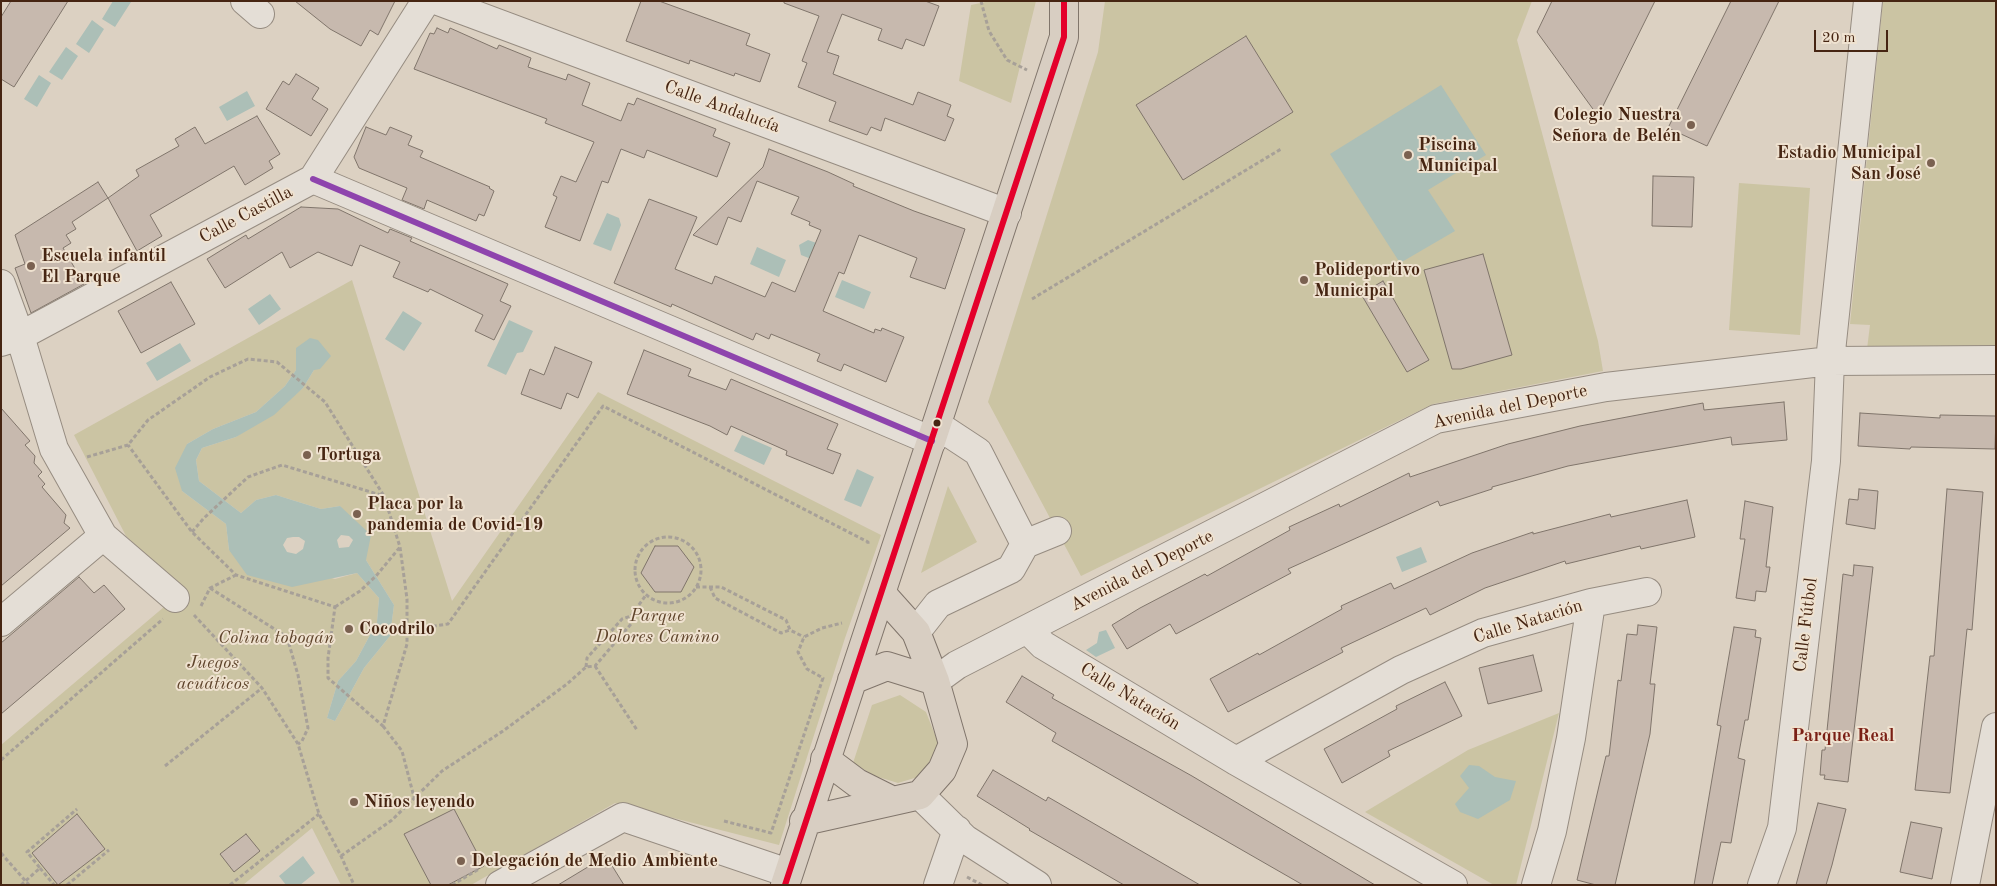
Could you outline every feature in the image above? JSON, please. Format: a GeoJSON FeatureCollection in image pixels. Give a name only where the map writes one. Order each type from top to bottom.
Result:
{"type":"FeatureCollection","features":[{"type":"Feature","properties":{"kind":"main road"},"geometry":{"type":"LineString","coordinates":[[787,879],[804,821],[882,594],[1064,37],[1064,1]]}},
{"type":"Feature","properties":{"kind":"main road"},"geometry":{"type":"LineString","coordinates":[[804,821],[920,795],[942,770],[952,744],[935,681],[916,632],[882,594]]}},
{"type":"Feature","properties":{"kind":"main road"},"geometry":{"type":"LineString","coordinates":[[852,680],[887,666],[935,681]]}},
{"type":"Feature","properties":{"kind":"main road"},"geometry":{"type":"LineString","coordinates":[[826,759],[857,783],[891,800]]}},
{"type":"Feature","properties":{"kind":"street","name":"Calle Castilla"},"geometry":{"type":"LineString","coordinates":[[11,339],[313,179],[426,1]]}},
{"type":"Feature","properties":{"kind":"street","name":"Calle Andalucía"},"geometry":{"type":"LineString","coordinates":[[438,1],[1007,213]]}},
{"type":"Feature","properties":{"kind":"street","name":"Calle Fútbol"},"geometry":{"type":"LineString","coordinates":[[1762,885],[1782,828],[1826,461],[1830,361],[1868,1]]}},
{"type":"Feature","properties":{"kind":"street"},"geometry":{"type":"LineString","coordinates":[[313,179],[978,452],[1025,544]]}},
{"type":"Feature","properties":{"kind":"street"},"geometry":{"type":"LineString","coordinates":[[1,284],[11,339],[54,449],[103,536],[178,601]]}},
{"type":"Feature","properties":{"kind":"street","name":"Avenida del Deporte"},"geometry":{"type":"LineString","coordinates":[[935,681],[957,665],[1436,419],[1606,387],[1830,361],[1996,360]]}},
{"type":"Feature","properties":{"kind":"street"},"geometry":{"type":"LineString","coordinates":[[916,632],[938,604],[1011,569],[1025,544],[1057,532]]}},
{"type":"Feature","properties":{"kind":"street"},"geometry":{"type":"LineString","coordinates":[[1,622],[103,536]]}},
{"type":"Feature","properties":{"kind":"street"},"geometry":{"type":"LineString","coordinates":[[1591,603],[1647,592]]}},
{"type":"Feature","properties":{"kind":"street","name":"Calle Natación"},"geometry":{"type":"LineString","coordinates":[[1236,761],[1401,670],[1483,633],[1591,603],[1571,738],[1552,832],[1536,885]]}},
{"type":"Feature","properties":{"kind":"street","name":"Calle Natación"},"geometry":{"type":"LineString","coordinates":[[1028,630],[1043,645],[1236,761],[1453,885]]}},
{"type":"Feature","properties":{"kind":"street"},"geometry":{"type":"LineString","coordinates":[[1965,885],[1996,727]]}},
{"type":"Feature","properties":{"kind":"street"},"geometry":{"type":"LineString","coordinates":[[920,795],[965,839],[1038,885]]}},
{"type":"Feature","properties":{"kind":"street"},"geometry":{"type":"LineString","coordinates":[[491,876],[623,817],[787,879]]}},
{"type":"Feature","properties":{"kind":"street"},"geometry":{"type":"LineString","coordinates":[[938,885],[957,830]]}},
{"type":"Feature","properties":{"kind":"path"},"geometry":{"type":"LineString","coordinates":[[980,1],[989,31],[1007,60],[1050,81]]}},
{"type":"Feature","properties":{"kind":"path"},"geometry":{"type":"LineString","coordinates":[[1032,299],[1281,149]]}},
{"type":"Feature","properties":{"kind":"path"},"geometry":{"type":"LineString","coordinates":[[65,467],[85,458],[128,445],[148,420],[210,377],[248,359],[277,362],[314,392],[325,402],[384,496],[400,547],[406,599],[407,644],[383,726]]}},
{"type":"Feature","properties":{"kind":"path"},"geometry":{"type":"LineString","coordinates":[[407,630],[448,624],[603,406],[868,542],[865,551]]}},
{"type":"Feature","properties":{"kind":"path"},"geometry":{"type":"LineString","coordinates":[[128,445],[192,532],[236,575],[335,607]]}},
{"type":"Feature","properties":{"kind":"path"},"geometry":{"type":"LineString","coordinates":[[192,532],[204,518],[248,477],[282,465],[384,496]]}},
{"type":"Feature","properties":{"kind":"path"},"geometry":{"type":"LineString","coordinates":[[663,537],[684,541],[692,548],[701,567],[696,587],[689,595],[671,603],[661,602],[646,594],[638,585],[636,558],[646,545],[663,537]]}},
{"type":"Feature","properties":{"kind":"path"},"geometry":{"type":"LineString","coordinates":[[400,547],[360,591],[335,607],[328,648],[328,678],[383,726],[402,751],[414,797]]}},
{"type":"Feature","properties":{"kind":"path"},"geometry":{"type":"LineString","coordinates":[[196,618],[210,588],[236,575]]}},
{"type":"Feature","properties":{"kind":"path"},"geometry":{"type":"LineString","coordinates":[[696,587],[721,587],[786,620],[790,630],[804,637]]}},
{"type":"Feature","properties":{"kind":"path"},"geometry":{"type":"LineString","coordinates":[[710,587],[715,598],[781,633],[790,630]]}},
{"type":"Feature","properties":{"kind":"path"},"geometry":{"type":"LineString","coordinates":[[210,588],[287,636],[298,674],[308,728],[302,741],[298,744]]}},
{"type":"Feature","properties":{"kind":"path"},"geometry":{"type":"LineString","coordinates":[[341,856],[392,820],[442,771],[503,731],[567,684],[586,667],[595,666],[631,624],[631,616],[646,594]]}},
{"type":"Feature","properties":{"kind":"path"},"geometry":{"type":"LineString","coordinates":[[1,760],[178,601],[262,688],[298,744],[319,814],[354,885]]}},
{"type":"Feature","properties":{"kind":"path"},"geometry":{"type":"LineString","coordinates":[[715,819],[771,833],[823,678],[807,669],[798,652],[804,637],[822,628],[842,624],[844,615]]}},
{"type":"Feature","properties":{"kind":"path"},"geometry":{"type":"LineString","coordinates":[[586,667],[587,658],[616,625],[622,619],[631,616]]}},
{"type":"Feature","properties":{"kind":"path"},"geometry":{"type":"LineString","coordinates":[[595,666],[637,730]]}},
{"type":"Feature","properties":{"kind":"path"},"geometry":{"type":"LineString","coordinates":[[165,766],[262,688]]}},
{"type":"Feature","properties":{"kind":"path"},"geometry":{"type":"LineString","coordinates":[[54,885],[27,852],[76,809]]}},
{"type":"Feature","properties":{"kind":"path"},"geometry":{"type":"LineString","coordinates":[[230,885],[319,814]]}},
{"type":"Feature","properties":{"kind":"path"},"geometry":{"type":"LineString","coordinates":[[67,885],[109,850]]}},
{"type":"Feature","properties":{"kind":"path"},"geometry":{"type":"LineString","coordinates":[[1,853],[29,885]]}},
{"type":"Feature","properties":{"kind":"path"},"geometry":{"type":"LineString","coordinates":[[21,885],[40,868]]}},
{"type":"Feature","properties":{"kind":"path"},"geometry":{"type":"LineString","coordinates":[[452,885],[491,876]]}},
{"type":"Feature","properties":{"kind":"green space"},"geometry":{"type":"Polygon","coordinates":[[[990,1],[1036,1],[1011,103],[959,81],[971,5],[990,1]]]}},
{"type":"Feature","properties":{"kind":"green space","name":"Polideportivo Municipal"},"geometry":{"type":"Polygon","coordinates":[[[1105,1],[1532,1],[1517,40],[1598,341],[1603,371],[1433,404],[1081,576],[988,402],[1098,52],[1105,1]]]}},
{"type":"Feature","properties":{"kind":"green space","name":"Estadio Municipal San José"},"geometry":{"type":"Polygon","coordinates":[[[1883,1],[1996,1],[1996,349],[1867,349],[1870,325],[1850,324],[1883,1]]]}},
{"type":"Feature","properties":{"kind":"green space"},"geometry":{"type":"Polygon","coordinates":[[[1739,183],[1810,188],[1800,335],[1729,330],[1739,183]]]}},
{"type":"Feature","properties":{"kind":"green space","name":"Parque Dolores Camino"},"geometry":{"type":"Polygon","coordinates":[[[352,280],[452,601],[598,392],[881,535],[845,638],[779,845],[615,803],[471,885],[341,885],[312,828],[243,885],[1,885],[1,745],[184,590],[126,536],[74,435],[352,280]],[[296,370],[285,386],[256,412],[213,429],[187,444],[182,491],[226,524],[229,550],[335,579],[357,573],[379,598],[377,622],[356,661],[338,681],[327,718],[335,721],[364,668],[390,636],[394,605],[366,560],[340,506],[321,509],[276,495],[256,500],[241,513],[199,481],[196,460],[202,448],[236,437],[303,388],[314,370],[296,370]]]}},
{"type":"Feature","properties":{"kind":"green space"},"geometry":{"type":"Polygon","coordinates":[[[948,486],[977,542],[921,573],[948,486]]]}},
{"type":"Feature","properties":{"kind":"green space"},"geometry":{"type":"Polygon","coordinates":[[[900,695],[926,712],[939,745],[921,776],[898,783],[875,776],[853,763],[872,705],[900,695]]]}},
{"type":"Feature","properties":{"kind":"green space"},"geometry":{"type":"Polygon","coordinates":[[[1559,713],[1516,885],[1494,885],[1365,812],[1468,750],[1559,713]]]}},
{"type":"Feature","properties":{"kind":"shaded area"},"geometry":{"type":"Polygon","coordinates":[[[113,1],[131,2],[115,27],[102,19],[113,1]]]}},
{"type":"Feature","properties":{"kind":"shaded area"},"geometry":{"type":"Polygon","coordinates":[[[92,20],[104,29],[89,53],[76,44],[92,20]]]}},
{"type":"Feature","properties":{"kind":"shaded area"},"geometry":{"type":"Polygon","coordinates":[[[66,47],[78,56],[62,80],[49,72],[66,47]]]}},
{"type":"Feature","properties":{"kind":"shaded area"},"geometry":{"type":"Polygon","coordinates":[[[39,75],[51,83],[37,107],[24,99],[39,75]]]}},
{"type":"Feature","properties":{"kind":"shaded area","name":"Piscina Municipal"},"geometry":{"type":"Polygon","coordinates":[[[1441,85],[1486,155],[1428,190],[1455,231],[1400,263],[1330,154],[1441,85]]]}},
{"type":"Feature","properties":{"kind":"shaded area"},"geometry":{"type":"Polygon","coordinates":[[[247,91],[255,106],[227,121],[219,107],[247,91]]]}},
{"type":"Feature","properties":{"kind":"shaded area"},"geometry":{"type":"Polygon","coordinates":[[[607,213],[619,218],[621,225],[611,251],[593,244],[607,213]]]}},
{"type":"Feature","properties":{"kind":"shaded area"},"geometry":{"type":"Polygon","coordinates":[[[808,240],[836,250],[829,266],[801,255],[799,245],[808,240]]]}},
{"type":"Feature","properties":{"kind":"shaded area"},"geometry":{"type":"Polygon","coordinates":[[[757,247],[786,260],[779,277],[750,264],[757,247]]]}},
{"type":"Feature","properties":{"kind":"shaded area"},"geometry":{"type":"Polygon","coordinates":[[[842,280],[871,292],[864,309],[835,297],[842,280]]]}},
{"type":"Feature","properties":{"kind":"shaded area"},"geometry":{"type":"Polygon","coordinates":[[[270,294],[281,309],[259,325],[248,309],[270,294]]]}},
{"type":"Feature","properties":{"kind":"shaded area"},"geometry":{"type":"Polygon","coordinates":[[[403,311],[422,323],[404,351],[385,339],[403,311]]]}},
{"type":"Feature","properties":{"kind":"shaded area"},"geometry":{"type":"Polygon","coordinates":[[[509,320],[533,331],[523,352],[517,353],[506,375],[487,366],[509,320]]]}},
{"type":"Feature","properties":{"kind":"shaded area"},"geometry":{"type":"Polygon","coordinates":[[[310,338],[318,340],[331,356],[320,369],[314,370],[303,388],[274,415],[236,437],[202,448],[196,460],[199,481],[241,513],[256,500],[276,495],[321,509],[340,506],[371,535],[366,560],[394,605],[390,636],[364,668],[335,721],[327,718],[338,681],[356,661],[377,622],[379,598],[357,573],[292,587],[247,575],[229,550],[226,524],[182,491],[175,468],[187,444],[213,429],[256,412],[285,386],[296,370],[296,348],[310,338]],[[341,535],[337,540],[339,548],[349,547],[353,540],[349,536],[341,535]],[[299,537],[287,538],[283,545],[287,552],[296,554],[303,549],[305,541],[299,537]]]}},
{"type":"Feature","properties":{"kind":"shaded area"},"geometry":{"type":"Polygon","coordinates":[[[180,343],[191,361],[157,381],[146,363],[180,343]]]}},
{"type":"Feature","properties":{"kind":"shaded area"},"geometry":{"type":"Polygon","coordinates":[[[742,435],[772,448],[764,465],[734,451],[742,435]]]}},
{"type":"Feature","properties":{"kind":"shaded area"},"geometry":{"type":"Polygon","coordinates":[[[857,469],[874,477],[861,507],[844,500],[857,469]]]}},
{"type":"Feature","properties":{"kind":"shaded area"},"geometry":{"type":"Polygon","coordinates":[[[1421,547],[1427,562],[1402,572],[1396,557],[1421,547]]]}},
{"type":"Feature","properties":{"kind":"shaded area"},"geometry":{"type":"Polygon","coordinates":[[[1106,630],[1115,648],[1096,657],[1086,650],[1097,643],[1099,632],[1106,630]]]}},
{"type":"Feature","properties":{"kind":"shaded area"},"geometry":{"type":"Polygon","coordinates":[[[1469,765],[1479,766],[1495,777],[1516,781],[1510,800],[1478,819],[1460,812],[1455,804],[1469,788],[1460,776],[1469,765]]]}},
{"type":"Feature","properties":{"kind":"shaded area"},"geometry":{"type":"Polygon","coordinates":[[[303,856],[315,873],[300,885],[286,885],[279,876],[303,856]]]}},
{"type":"Feature","properties":{"kind":"building"},"geometry":{"type":"Polygon","coordinates":[[[11,1],[68,1],[14,87],[1,79],[1,17],[11,1]]]}},
{"type":"Feature","properties":{"kind":"building"},"geometry":{"type":"Polygon","coordinates":[[[295,1],[395,1],[378,35],[370,30],[361,46],[330,29],[295,1]]]}},
{"type":"Feature","properties":{"kind":"building"},"geometry":{"type":"Polygon","coordinates":[[[641,1],[659,1],[750,34],[746,45],[770,54],[760,82],[735,73],[734,76],[690,60],[689,64],[626,41],[641,1]]]}},
{"type":"Feature","properties":{"kind":"building"},"geometry":{"type":"Polygon","coordinates":[[[784,1],[925,1],[939,6],[924,46],[906,39],[902,49],[878,40],[882,29],[842,14],[827,52],[839,56],[833,74],[913,105],[918,92],[951,105],[947,116],[954,119],[945,141],[885,118],[881,131],[871,127],[867,135],[829,121],[836,102],[798,87],[807,63],[802,61],[819,16],[784,3],[784,1]]]}},
{"type":"Feature","properties":{"kind":"building"},"geometry":{"type":"Polygon","coordinates":[[[1552,1],[1655,1],[1598,116],[1537,32],[1552,1]]]}},
{"type":"Feature","properties":{"kind":"building"},"geometry":{"type":"Polygon","coordinates":[[[1731,1],[1779,1],[1707,146],[1668,128],[1731,1]]]}},
{"type":"Feature","properties":{"kind":"building"},"geometry":{"type":"Polygon","coordinates":[[[437,28],[448,33],[450,28],[497,49],[499,45],[531,58],[528,67],[566,80],[568,74],[590,83],[582,105],[621,121],[628,103],[634,105],[637,98],[716,129],[713,136],[730,143],[717,177],[647,150],[644,158],[621,149],[608,183],[602,181],[580,241],[545,227],[557,197],[553,195],[561,176],[576,182],[594,142],[545,123],[547,119],[414,69],[430,33],[434,34],[437,28]]]}},
{"type":"Feature","properties":{"kind":"building"},"geometry":{"type":"Polygon","coordinates":[[[1246,36],[1293,112],[1183,180],[1136,105],[1246,36]]]}},
{"type":"Feature","properties":{"kind":"building"},"geometry":{"type":"Polygon","coordinates":[[[296,74],[319,88],[312,99],[328,109],[311,136],[266,109],[283,81],[289,85],[296,74]]]}},
{"type":"Feature","properties":{"kind":"building"},"geometry":{"type":"Polygon","coordinates":[[[257,116],[280,154],[269,161],[273,168],[245,185],[234,166],[150,215],[162,236],[137,251],[108,198],[139,176],[136,170],[179,146],[175,139],[195,127],[205,144],[257,116]]]}},
{"type":"Feature","properties":{"kind":"building"},"geometry":{"type":"Polygon","coordinates":[[[366,127],[386,135],[390,127],[412,136],[408,145],[423,151],[420,157],[490,187],[494,191],[484,216],[479,214],[476,221],[427,200],[424,209],[402,200],[407,188],[359,168],[354,157],[366,127]]]}},
{"type":"Feature","properties":{"kind":"building"},"geometry":{"type":"Polygon","coordinates":[[[769,149],[828,172],[854,184],[853,186],[914,211],[965,229],[945,289],[910,277],[917,258],[859,235],[844,274],[839,272],[823,311],[874,333],[875,329],[881,331],[882,328],[904,337],[886,382],[844,364],[841,371],[817,361],[820,354],[771,334],[769,339],[756,333],[753,340],[672,304],[671,307],[614,283],[649,199],[697,217],[675,269],[712,284],[715,276],[765,297],[772,282],[795,292],[821,230],[809,225],[810,222],[791,214],[799,197],[757,181],[741,222],[728,217],[717,245],[693,235],[763,167],[769,149]]]}},
{"type":"Feature","properties":{"kind":"building"},"geometry":{"type":"Polygon","coordinates":[[[1653,176],[1694,177],[1692,227],[1652,226],[1653,176]]]}},
{"type":"Feature","properties":{"kind":"building"},"geometry":{"type":"Polygon","coordinates":[[[98,182],[108,198],[72,222],[76,229],[66,235],[71,243],[63,248],[84,284],[31,313],[15,268],[25,264],[15,235],[98,182]]]}},
{"type":"Feature","properties":{"kind":"building"},"geometry":{"type":"Polygon","coordinates":[[[301,207],[338,209],[388,233],[390,229],[412,238],[410,241],[508,284],[500,301],[511,306],[494,340],[475,331],[483,315],[430,289],[428,292],[393,277],[400,262],[360,245],[352,266],[318,252],[290,268],[282,252],[225,288],[207,259],[246,235],[248,239],[301,207]]]}},
{"type":"Feature","properties":{"kind":"building"},"geometry":{"type":"Polygon","coordinates":[[[1483,254],[1512,355],[1461,369],[1452,369],[1424,270],[1483,254]]]}},
{"type":"Feature","properties":{"kind":"building"},"geometry":{"type":"Polygon","coordinates":[[[1383,281],[1429,360],[1407,372],[1361,294],[1383,281]]]}},
{"type":"Feature","properties":{"kind":"building"},"geometry":{"type":"Polygon","coordinates":[[[171,282],[195,324],[141,353],[118,311],[171,282]]]}},
{"type":"Feature","properties":{"kind":"building"},"geometry":{"type":"Polygon","coordinates":[[[555,347],[592,362],[578,398],[567,393],[561,409],[521,394],[530,369],[544,375],[555,347]]]}},
{"type":"Feature","properties":{"kind":"building"},"geometry":{"type":"Polygon","coordinates":[[[644,350],[691,369],[688,376],[726,390],[731,379],[838,424],[827,449],[841,454],[833,474],[786,455],[787,451],[731,426],[727,435],[710,426],[627,394],[644,350]]]}},
{"type":"Feature","properties":{"kind":"building"},"geometry":{"type":"Polygon","coordinates":[[[1784,402],[1787,440],[1732,445],[1731,437],[1638,453],[1568,466],[1492,487],[1492,489],[1440,506],[1438,501],[1288,569],[1291,573],[1176,634],[1170,624],[1127,649],[1112,625],[1205,574],[1207,576],[1290,530],[1289,527],[1339,504],[1340,507],[1409,473],[1410,477],[1508,444],[1580,426],[1648,413],[1703,403],[1704,410],[1784,402]]]}},
{"type":"Feature","properties":{"kind":"building"},"geometry":{"type":"Polygon","coordinates":[[[1,408],[30,441],[25,445],[35,456],[34,463],[42,472],[38,476],[45,484],[42,487],[66,515],[64,523],[70,528],[1,586],[1,408]]]}},
{"type":"Feature","properties":{"kind":"building"},"geometry":{"type":"Polygon","coordinates":[[[1860,413],[1940,418],[1940,415],[1996,416],[1995,449],[1911,447],[1910,449],[1858,446],[1860,413]]]}},
{"type":"Feature","properties":{"kind":"building"},"geometry":{"type":"Polygon","coordinates":[[[1859,489],[1878,491],[1875,529],[1846,524],[1849,499],[1858,500],[1859,489]]]}},
{"type":"Feature","properties":{"kind":"building"},"geometry":{"type":"Polygon","coordinates":[[[1947,489],[1983,492],[1972,630],[1967,629],[1950,793],[1915,790],[1930,656],[1934,656],[1947,489]]]}},
{"type":"Feature","properties":{"kind":"building"},"geometry":{"type":"Polygon","coordinates":[[[1687,500],[1695,537],[1641,549],[1640,546],[1566,564],[1565,561],[1485,588],[1430,615],[1426,608],[1341,648],[1343,652],[1228,712],[1210,679],[1258,653],[1259,655],[1342,609],[1341,606],[1391,583],[1394,589],[1472,553],[1533,532],[1533,534],[1610,514],[1611,517],[1687,500]]]}},
{"type":"Feature","properties":{"kind":"building"},"geometry":{"type":"Polygon","coordinates":[[[1745,501],[1773,507],[1766,567],[1770,567],[1766,592],[1756,591],[1755,601],[1736,598],[1745,539],[1740,539],[1745,501]]]}},
{"type":"Feature","properties":{"kind":"building"},"geometry":{"type":"Polygon","coordinates":[[[655,546],[678,546],[694,567],[681,592],[655,592],[641,573],[655,546]]]}},
{"type":"Feature","properties":{"kind":"building"},"geometry":{"type":"Polygon","coordinates":[[[1854,565],[1873,567],[1848,782],[1824,779],[1825,775],[1820,775],[1822,750],[1825,750],[1843,574],[1853,576],[1854,565]]]}},
{"type":"Feature","properties":{"kind":"building"},"geometry":{"type":"Polygon","coordinates":[[[79,577],[94,593],[104,585],[125,609],[1,714],[1,643],[79,577]]]}},
{"type":"Feature","properties":{"kind":"building"},"geometry":{"type":"Polygon","coordinates":[[[1638,625],[1657,627],[1650,684],[1655,684],[1650,734],[1615,885],[1596,885],[1577,880],[1606,756],[1609,756],[1618,680],[1621,681],[1627,634],[1637,635],[1638,625]]]}},
{"type":"Feature","properties":{"kind":"building"},"geometry":{"type":"Polygon","coordinates":[[[1734,627],[1756,630],[1755,637],[1761,638],[1748,720],[1745,720],[1738,758],[1745,760],[1731,843],[1721,842],[1712,885],[1694,885],[1721,726],[1717,725],[1734,627]]]}},
{"type":"Feature","properties":{"kind":"building"},"geometry":{"type":"Polygon","coordinates":[[[1533,655],[1542,691],[1488,704],[1479,668],[1533,655]]]}},
{"type":"Feature","properties":{"kind":"building"},"geometry":{"type":"Polygon","coordinates":[[[1022,676],[1054,695],[1052,698],[1192,776],[1375,885],[1303,885],[1052,741],[1056,733],[1006,702],[1022,676]]]}},
{"type":"Feature","properties":{"kind":"building"},"geometry":{"type":"Polygon","coordinates":[[[1445,682],[1462,716],[1388,751],[1390,756],[1342,783],[1324,749],[1397,709],[1396,706],[1445,682]]]}},
{"type":"Feature","properties":{"kind":"building"},"geometry":{"type":"Polygon","coordinates":[[[993,770],[1046,801],[1048,797],[1200,885],[1124,885],[1029,830],[977,796],[993,770]]]}},
{"type":"Feature","properties":{"kind":"building"},"geometry":{"type":"Polygon","coordinates":[[[1818,803],[1846,809],[1832,865],[1826,885],[1796,885],[1818,803]]]}},
{"type":"Feature","properties":{"kind":"building"},"geometry":{"type":"Polygon","coordinates":[[[454,809],[484,866],[448,885],[431,885],[404,834],[454,809]]]}},
{"type":"Feature","properties":{"kind":"building"},"geometry":{"type":"Polygon","coordinates":[[[77,814],[105,849],[58,885],[32,853],[77,814]]]}},
{"type":"Feature","properties":{"kind":"building"},"geometry":{"type":"Polygon","coordinates":[[[1911,822],[1942,828],[1932,879],[1900,872],[1911,822]]]}},
{"type":"Feature","properties":{"kind":"building"},"geometry":{"type":"Polygon","coordinates":[[[246,834],[260,851],[234,872],[220,854],[246,834]]]}},
{"type":"Feature","properties":{"kind":"building"},"geometry":{"type":"Polygon","coordinates":[[[606,856],[624,885],[558,885],[606,856]]]}},
{"type":"Feature","properties":{"kind":"transit line"},"geometry":{"type":"LineString","coordinates":[[785,885],[1064,37],[1064,1]]}},
{"type":"Feature","properties":{"kind":"transit line"},"geometry":{"type":"LineString","coordinates":[[313,179],[932,441]]}},
{"type":"Feature","properties":{"kind":"place","name":"Colegio Nuestra Señora de Belén"},"geometry":{"type":"Point","coordinates":[1691,125]}},
{"type":"Feature","properties":{"kind":"place","name":"Piscina Municipal"},"geometry":{"type":"Point","coordinates":[1408,155]}},
{"type":"Feature","properties":{"kind":"place","name":"Estadio Municipal San José"},"geometry":{"type":"Point","coordinates":[1931,163]}},
{"type":"Feature","properties":{"kind":"place","name":"Escuela infantil El Parque"},"geometry":{"type":"Point","coordinates":[31,266]}},
{"type":"Feature","properties":{"kind":"place","name":"Polideportivo Municipal"},"geometry":{"type":"Point","coordinates":[1304,280]}},
{"type":"Feature","properties":{"kind":"place","name":"Tortuga"},"geometry":{"type":"Point","coordinates":[307,455]}},
{"type":"Feature","properties":{"kind":"place","name":"Placa por la pandemia de Covid-19"},"geometry":{"type":"Point","coordinates":[357,514]}},
{"type":"Feature","properties":{"kind":"place","name":"Cocodrilo"},"geometry":{"type":"Point","coordinates":[349,629]}},
{"type":"Feature","properties":{"kind":"place","name":"Niños leyendo"},"geometry":{"type":"Point","coordinates":[354,802]}},
{"type":"Feature","properties":{"kind":"place","name":"Delegación de Medio Ambiente"},"geometry":{"type":"Point","coordinates":[461,861]}},
{"type":"Feature","properties":{"kind":"district","name":"Parque Real"},"geometry":{"type":"Point","coordinates":[1843,736]}},
{"type":"Feature","properties":{"kind":"park label","name":"Colina tobogán"},"geometry":{"type":"Point","coordinates":[276,638]}},
{"type":"Feature","properties":{"kind":"park label","name":"Juegos acuáticos"},"geometry":{"type":"Point","coordinates":[213,673]}}]}
